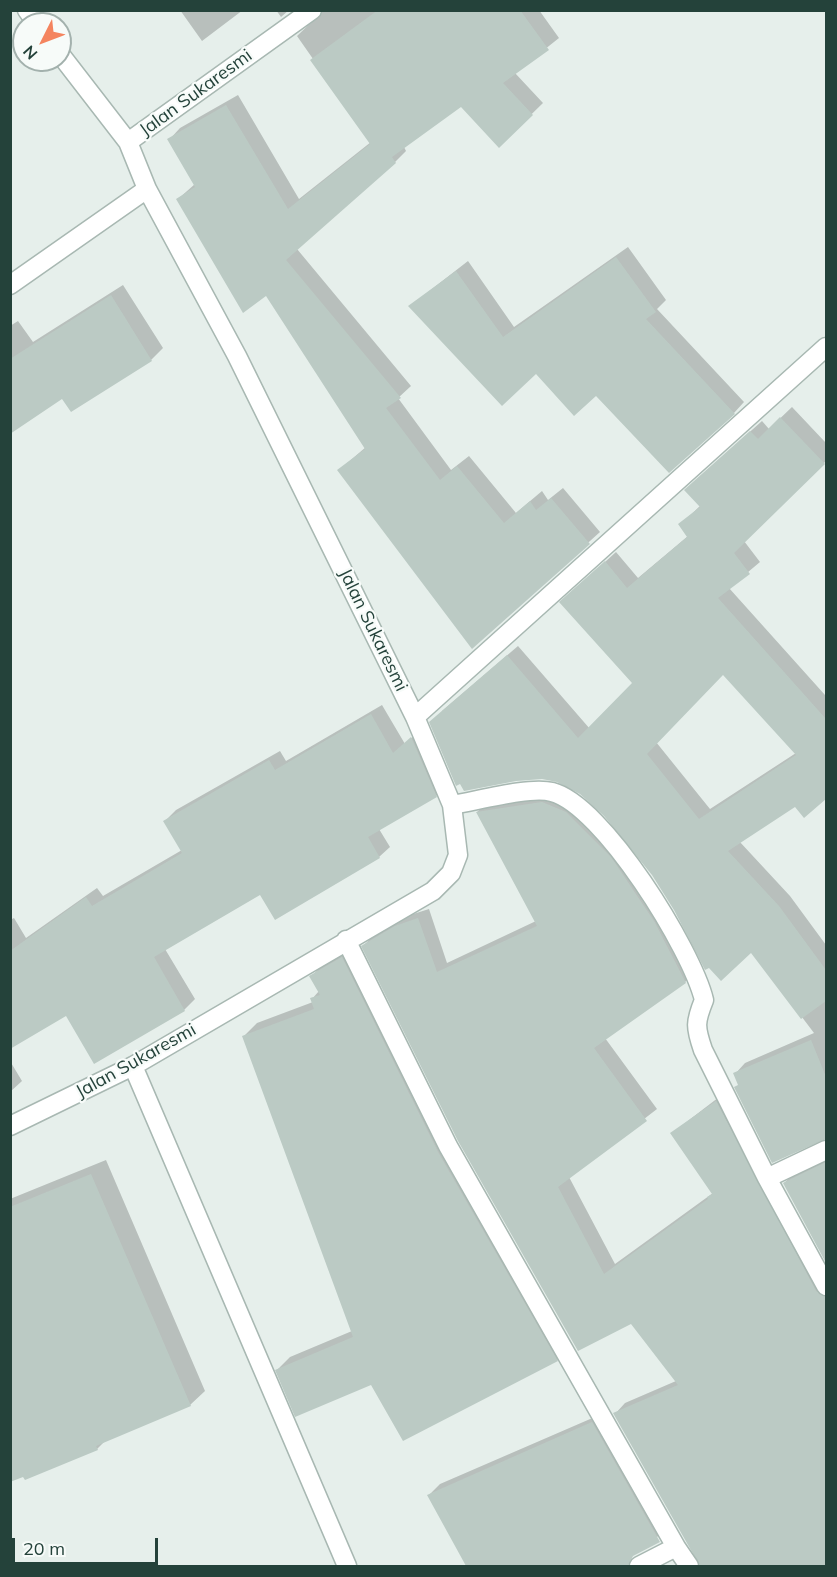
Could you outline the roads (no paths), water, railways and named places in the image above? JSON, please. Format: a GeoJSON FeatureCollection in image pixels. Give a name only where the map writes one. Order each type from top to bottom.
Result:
{"type":"FeatureCollection","features":[{"type":"Feature","properties":{"kind":"street","name":"Jalan Sukaresmi"},"geometry":{"type":"LineString","coordinates":[[10,1126],[133,1066],[432,891],[451,873],[458,855],[452,805],[416,717],[237,356],[147,189],[128,142],[312,10]]}},
{"type":"Feature","properties":{"kind":"street"},"geometry":{"type":"LineString","coordinates":[[72,70],[128,142]]}},
{"type":"Feature","properties":{"kind":"street"},"geometry":{"type":"LineString","coordinates":[[10,285],[147,189]]}},
{"type":"Feature","properties":{"kind":"street"},"geometry":{"type":"LineString","coordinates":[[416,717],[826,347]]}},
{"type":"Feature","properties":{"kind":"street"},"geometry":{"type":"LineString","coordinates":[[452,805],[538,790],[553,792],[570,799],[593,819],[639,877],[665,916],[704,1000],[696,1017],[699,1040],[767,1178],[826,1286]]}},
{"type":"Feature","properties":{"kind":"street"},"geometry":{"type":"LineString","coordinates":[[346,940],[448,1146],[676,1547],[689,1566]]}},
{"type":"Feature","properties":{"kind":"street"},"geometry":{"type":"LineString","coordinates":[[133,1066],[347,1566]]}},
{"type":"Feature","properties":{"kind":"street"},"geometry":{"type":"LineString","coordinates":[[767,1178],[826,1149]]}},
{"type":"Feature","properties":{"kind":"street"},"geometry":{"type":"LineString","coordinates":[[639,1566],[676,1547]]}}]}
